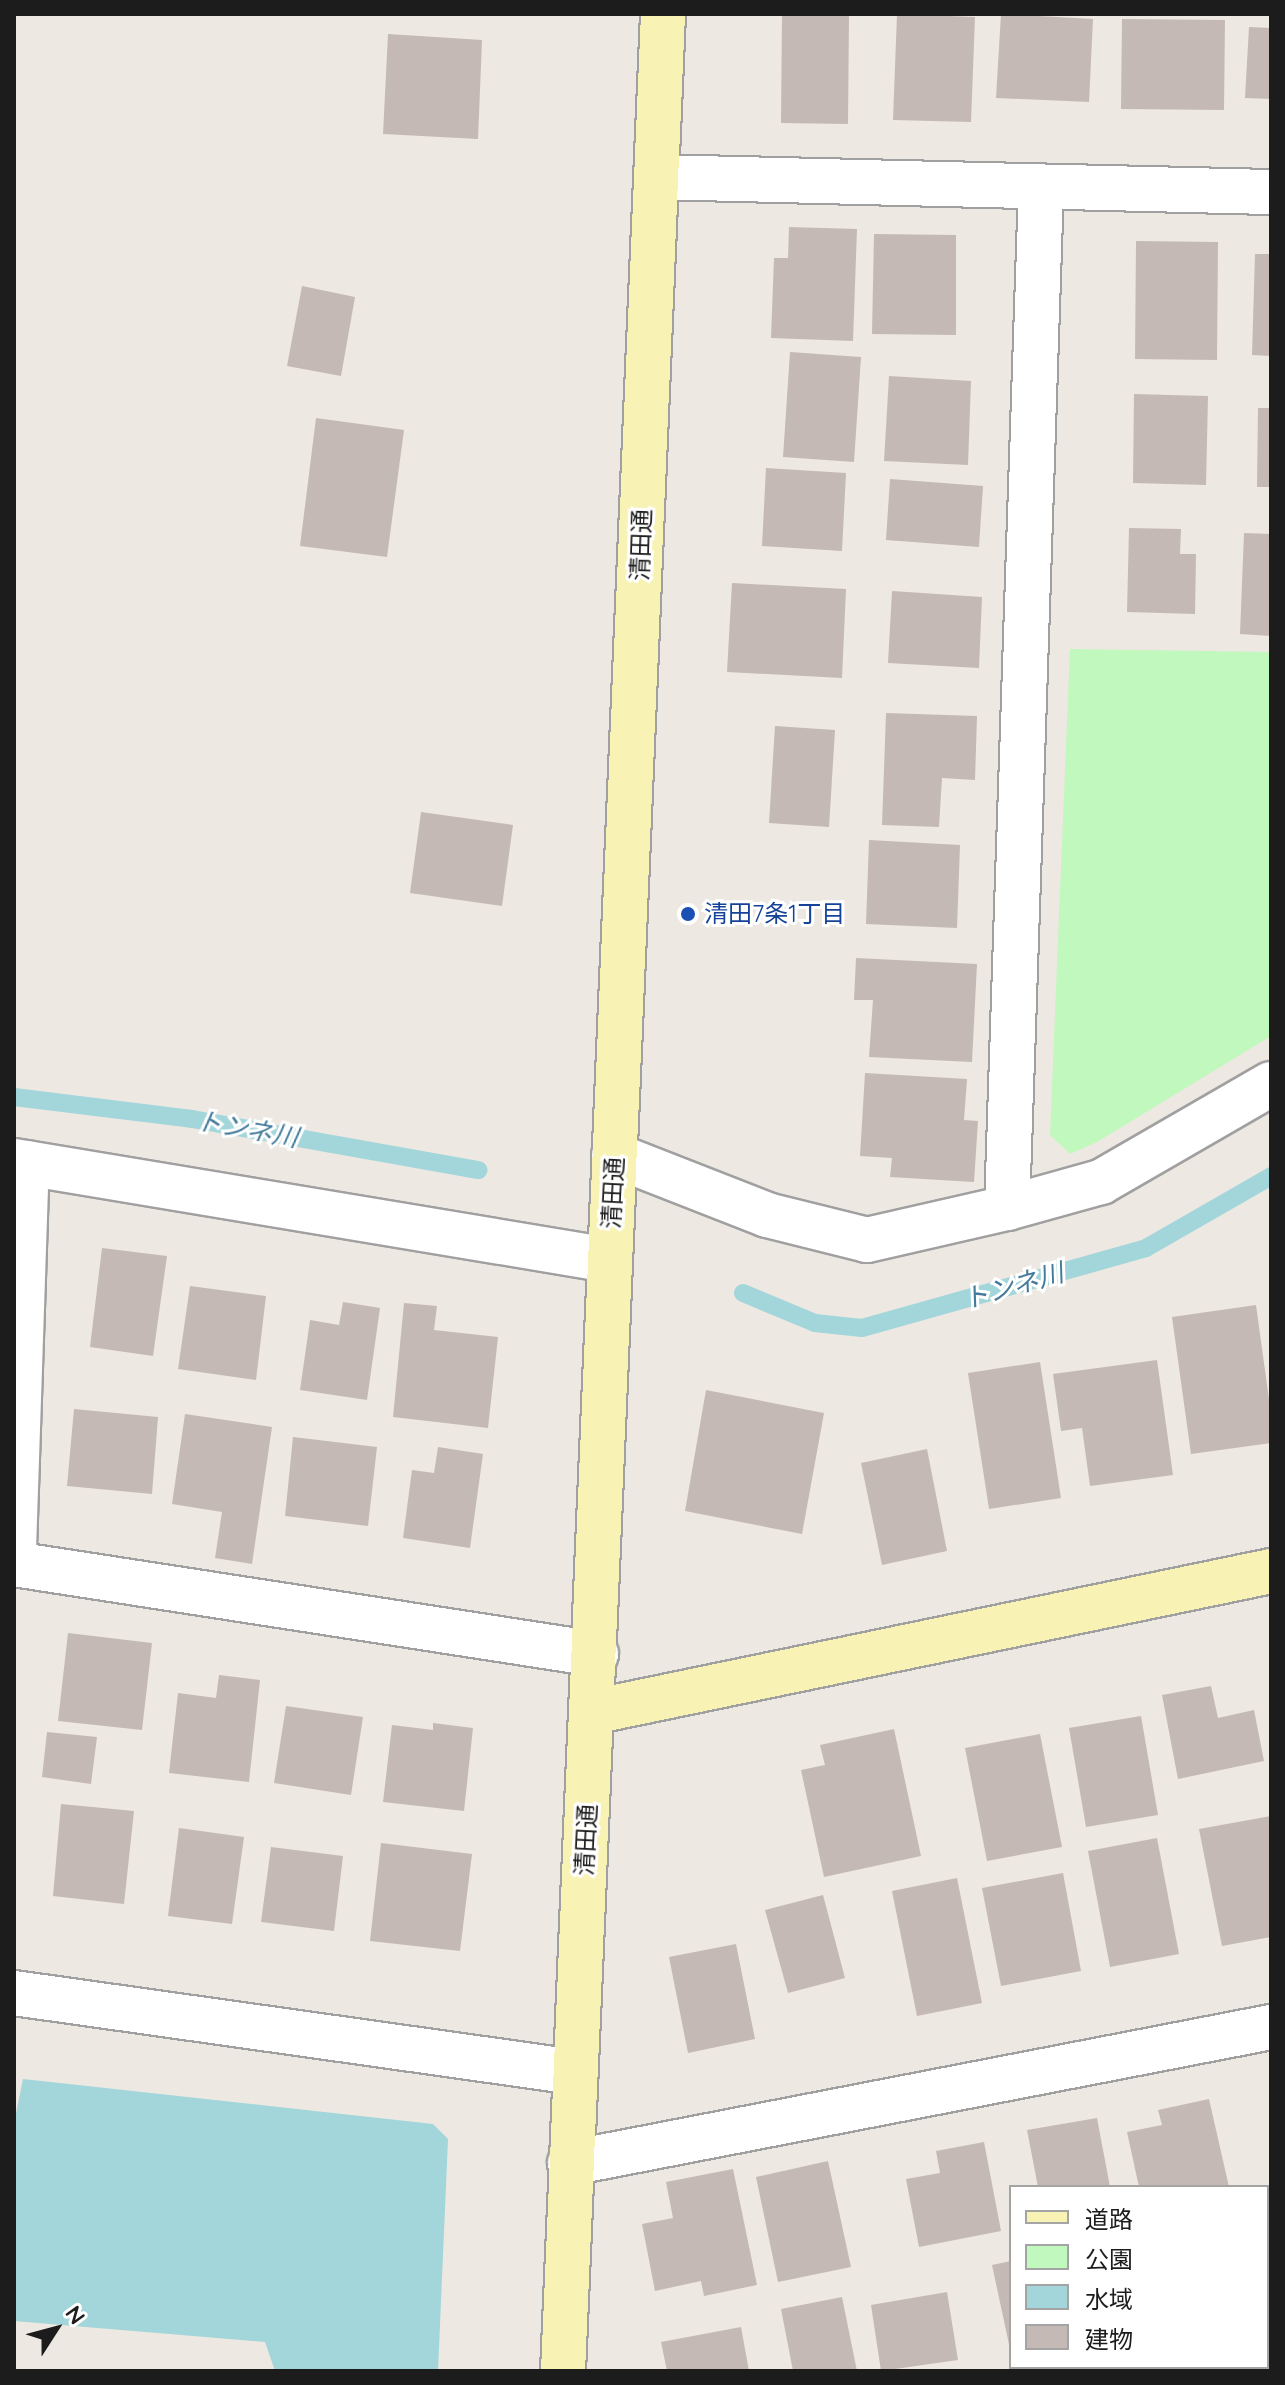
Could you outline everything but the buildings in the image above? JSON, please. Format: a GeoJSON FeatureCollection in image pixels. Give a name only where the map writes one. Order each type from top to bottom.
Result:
{"type":"FeatureCollection","features":[{"type":"Feature","properties":{"kind":"street","name":"清田通"},"geometry":{"type":"LineString","coordinates":[[563,2371],[570,2163],[596,1654],[609,1260],[663,14]]}},
{"type":"Feature","properties":{"kind":"street"},"geometry":{"type":"LineString","coordinates":[[656,177],[1271,192]]}},
{"type":"Feature","properties":{"kind":"street"},"geometry":{"type":"LineString","coordinates":[[1007,1208],[1041,187]]}},
{"type":"Feature","properties":{"kind":"street"},"geometry":{"type":"LineString","coordinates":[[614,1155],[767,1215],[867,1240],[1007,1208],[1101,1182],[1271,1084]]}},
{"type":"Feature","properties":{"kind":"street"},"geometry":{"type":"LineString","coordinates":[[14,1549],[20,1162],[609,1260]]}},
{"type":"Feature","properties":{"kind":"street"},"geometry":{"type":"LineString","coordinates":[[14,1564],[596,1654]]}},
{"type":"Feature","properties":{"kind":"street"},"geometry":{"type":"LineString","coordinates":[[592,1712],[1271,1571]]}},
{"type":"Feature","properties":{"kind":"street"},"geometry":{"type":"LineString","coordinates":[[14,1993],[575,2072]]}},
{"type":"Feature","properties":{"kind":"street"},"geometry":{"type":"LineString","coordinates":[[570,2163],[1271,2027]]}},
{"type":"Feature","properties":{"kind":"green space"},"geometry":{"type":"Polygon","coordinates":[[[1070,649],[1271,652],[1271,1036],[1097,1142],[1070,1154],[1050,1135],[1070,649]]]}},
{"type":"Feature","properties":{"kind":"water"},"geometry":{"type":"Polygon","coordinates":[[[23,2079],[433,2124],[448,2139],[438,2371],[275,2371],[265,2342],[14,2321],[14,2123],[23,2079]]]}},
{"type":"Feature","properties":{"kind":"waterway","name":"トンネ川"},"geometry":{"type":"LineString","coordinates":[[14,1097],[192,1119],[479,1170]]}},
{"type":"Feature","properties":{"kind":"waterway","name":"トンネ川"},"geometry":{"type":"LineString","coordinates":[[743,1293],[815,1323],[862,1328],[1146,1248],[1271,1176]]}},
{"type":"Feature","properties":{"kind":"place","name":"清田7条1丁目"},"geometry":{"type":"Point","coordinates":[688,914]}}]}
